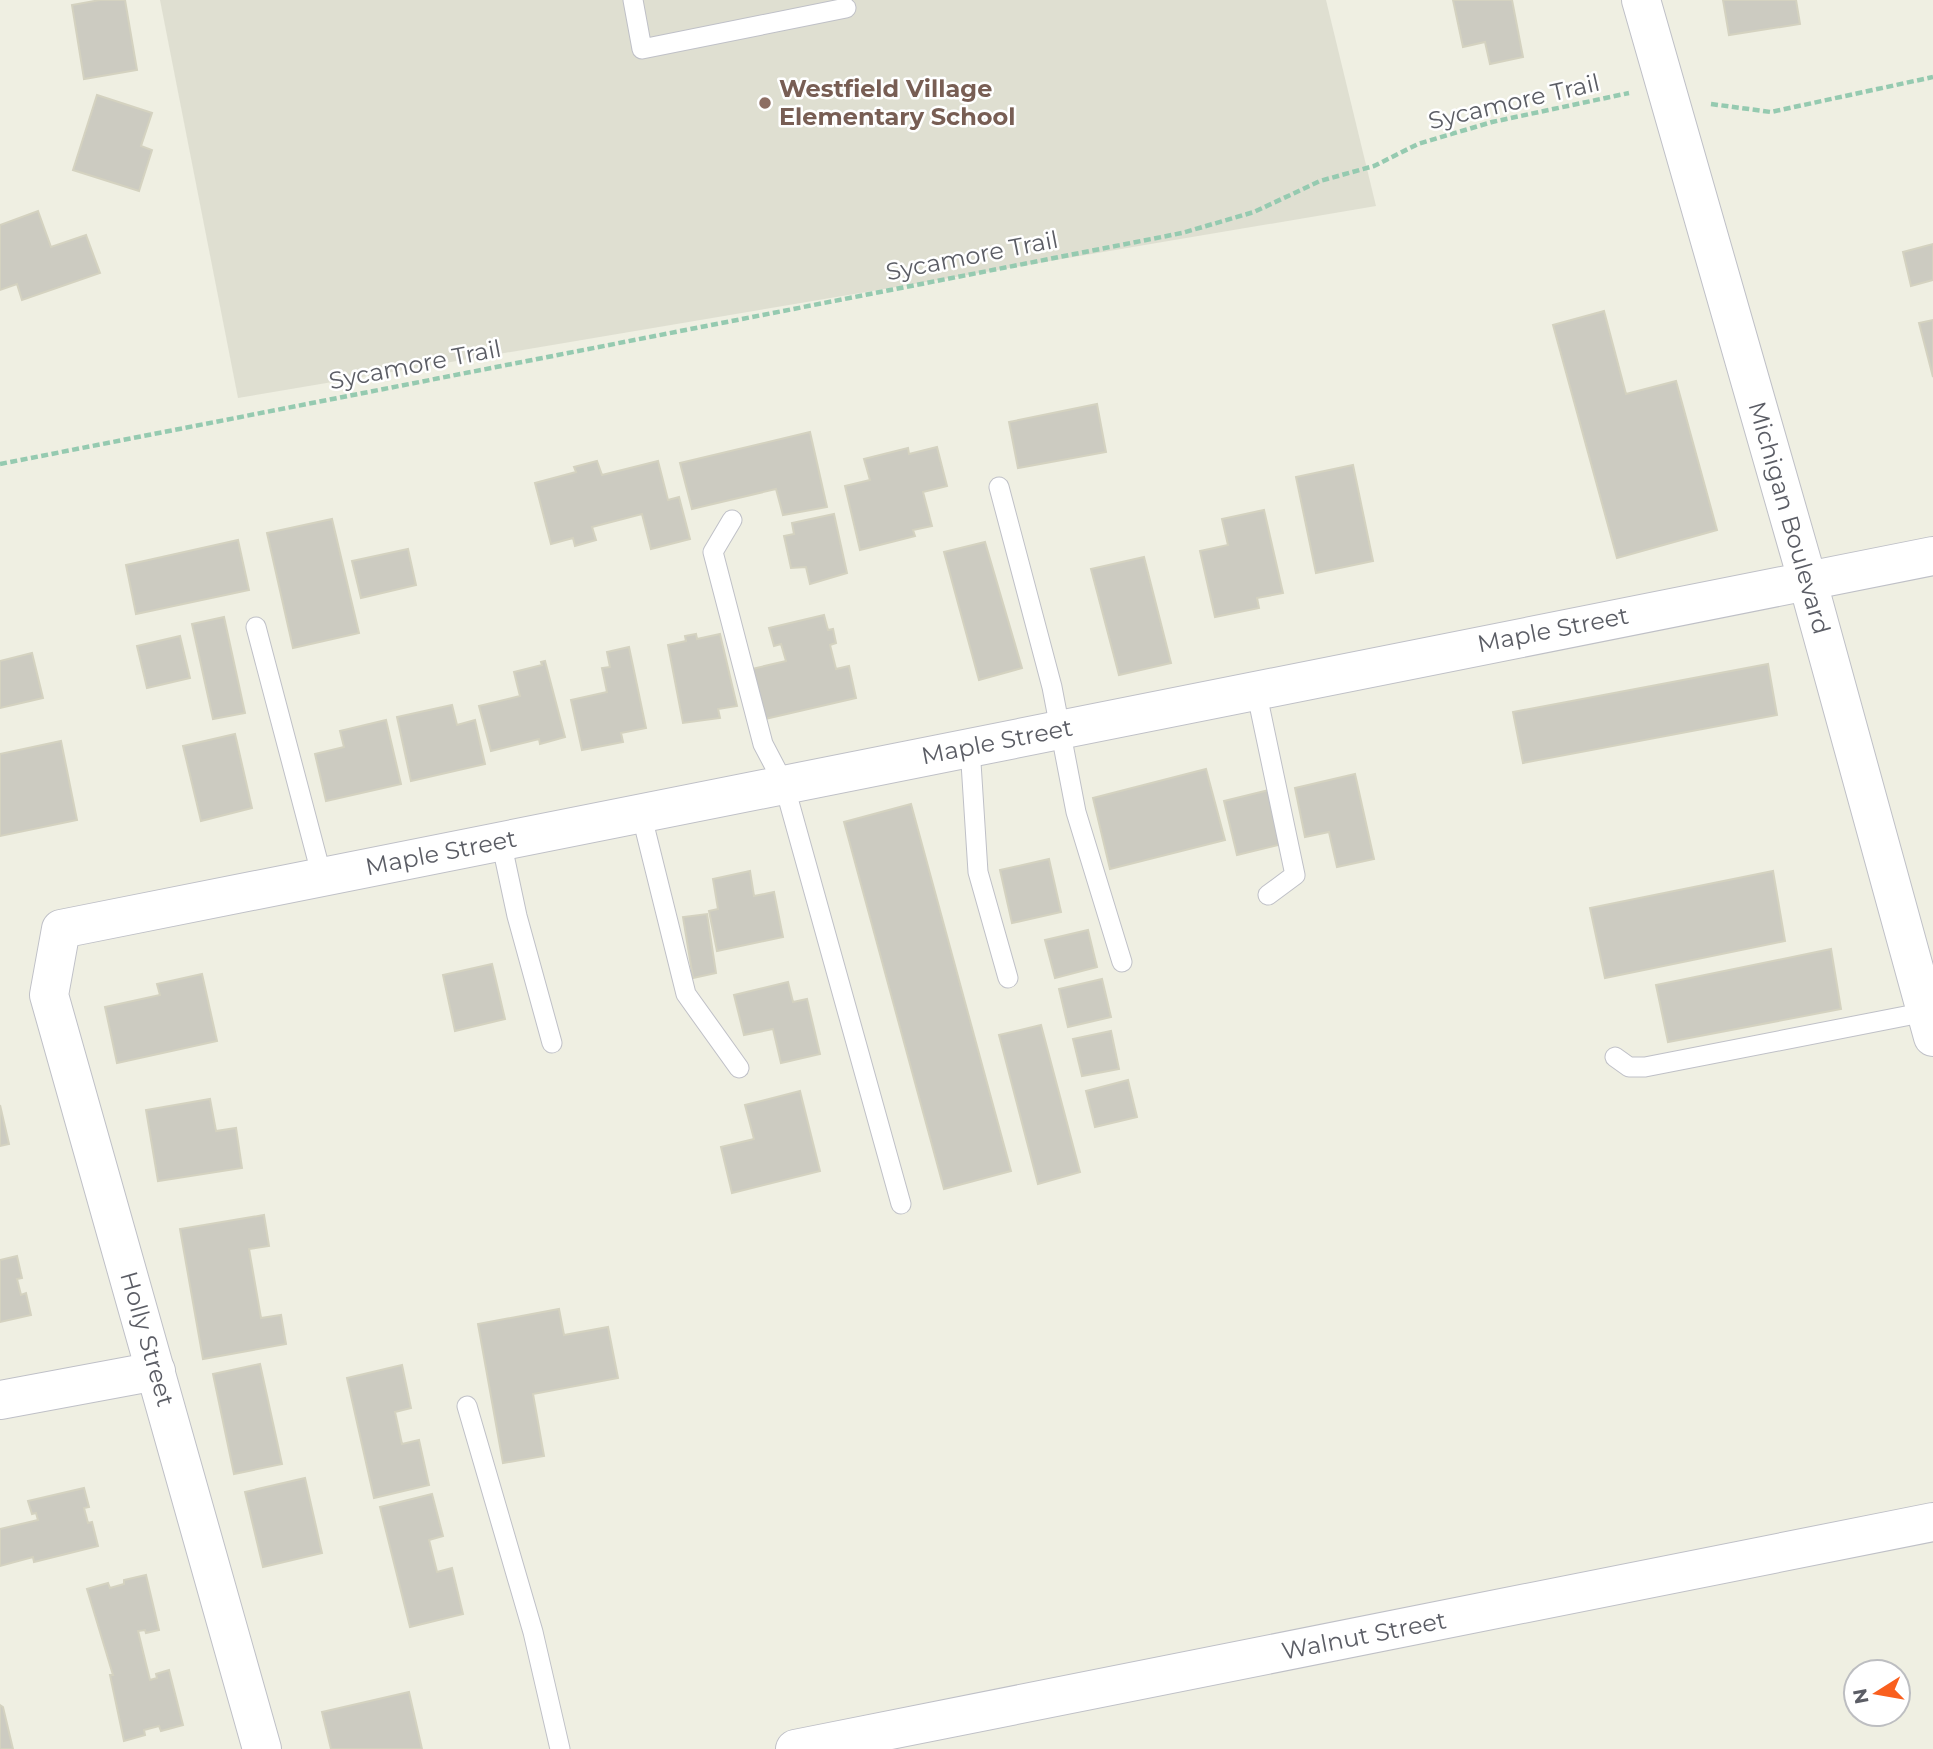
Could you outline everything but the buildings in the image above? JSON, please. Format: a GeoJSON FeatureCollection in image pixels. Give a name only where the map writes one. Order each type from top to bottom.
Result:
{"type":"FeatureCollection","features":[{"type":"Feature","properties":{"kind":"street","name":"Michigan Boulevard"},"geometry":{"type":"LineString","coordinates":[[1641,0],[1807,579],[1930,1024]]}},
{"type":"Feature","properties":{"kind":"street","name":"Maple Street"},"geometry":{"type":"LineString","coordinates":[[61,929],[1933,556]]}},
{"type":"Feature","properties":{"kind":"street","name":"Holly Street"},"geometry":{"type":"LineString","coordinates":[[61,929],[49,995],[262,1749]]}},
{"type":"Feature","properties":{"kind":"street"},"geometry":{"type":"LineString","coordinates":[[0,1400],[156,1371]]}},
{"type":"Feature","properties":{"kind":"street","name":"Walnut Street"},"geometry":{"type":"LineString","coordinates":[[795,1749],[1933,1522]]}},
{"type":"Feature","properties":{"kind":"lane"},"geometry":{"type":"LineString","coordinates":[[633,0],[642,49],[846,8]]}},
{"type":"Feature","properties":{"kind":"lane"},"geometry":{"type":"LineString","coordinates":[[999,487],[1052,687],[1076,812],[1122,962]]}},
{"type":"Feature","properties":{"kind":"lane"},"geometry":{"type":"LineString","coordinates":[[733,520],[713,552],[763,744],[784,784],[901,1204]]}},
{"type":"Feature","properties":{"kind":"lane"},"geometry":{"type":"LineString","coordinates":[[256,627],[322,877]]}},
{"type":"Feature","properties":{"kind":"lane"},"geometry":{"type":"LineString","coordinates":[[1256,690],[1295,875],[1268,895]]}},
{"type":"Feature","properties":{"kind":"lane"},"geometry":{"type":"LineString","coordinates":[[970,747],[978,872],[1008,978]]}},
{"type":"Feature","properties":{"kind":"lane"},"geometry":{"type":"LineString","coordinates":[[641,813],[686,994],[739,1068]]}},
{"type":"Feature","properties":{"kind":"lane"},"geometry":{"type":"LineString","coordinates":[[502,841],[517,916],[552,1043]]}},
{"type":"Feature","properties":{"kind":"lane"},"geometry":{"type":"LineString","coordinates":[[1615,1057],[1629,1067],[1645,1066],[1930,1024]]}},
{"type":"Feature","properties":{"kind":"lane"},"geometry":{"type":"LineString","coordinates":[[467,1406],[533,1632],[560,1749]]}},
{"type":"Feature","properties":{"kind":"path"},"geometry":{"type":"LineString","coordinates":[[1664,86],[1720,107],[1771,112],[1933,77]]}},
{"type":"Feature","properties":{"kind":"path","name":"Sycamore Trail"},"geometry":{"type":"LineString","coordinates":[[0,464],[1182,233],[1254,212],[1320,181],[1374,166],[1418,144],[1492,122],[1664,86]]}},
{"type":"Feature","properties":{"kind":"shaded area","name":"Westfield Village Elementary School"},"geometry":{"type":"Polygon","coordinates":[[[160,0],[1326,0],[1376,206],[238,398],[160,0]]]}},
{"type":"Feature","properties":{"kind":"place","name":"Westfield Village Elementary School"},"geometry":{"type":"Point","coordinates":[765,103]}}]}
